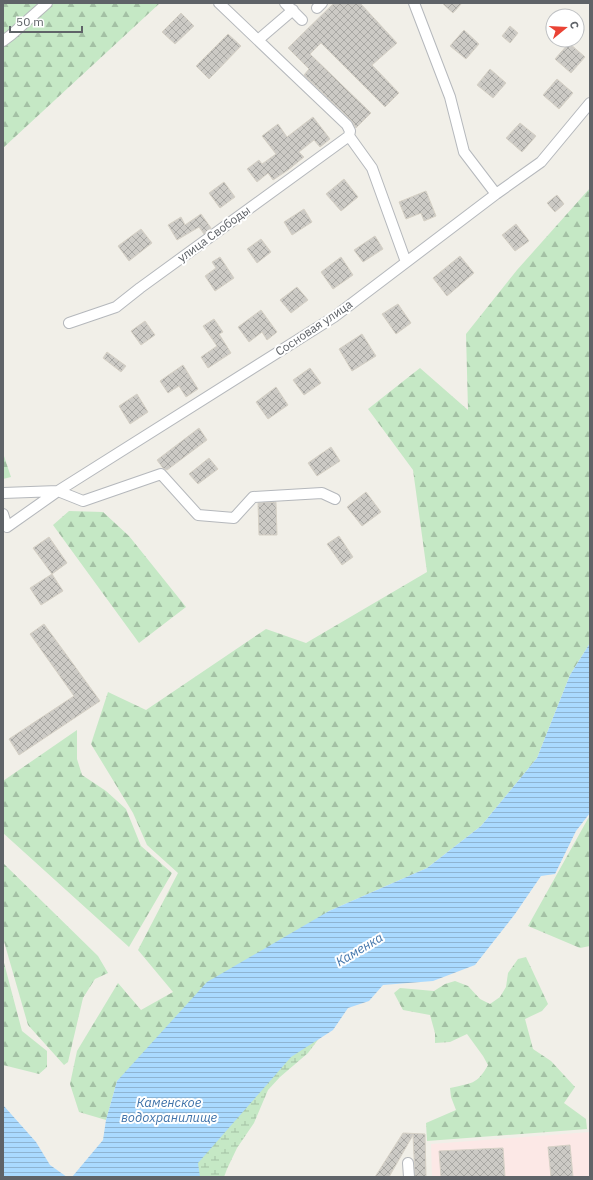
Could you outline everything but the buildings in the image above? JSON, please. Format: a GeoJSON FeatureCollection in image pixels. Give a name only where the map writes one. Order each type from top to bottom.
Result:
{"type":"FeatureCollection","features":[{"type":"Feature","properties":{"kind":"street"},"geometry":{"type":"LineString","coordinates":[[3,41],[47,3]]}},
{"type":"Feature","properties":{"kind":"street"},"geometry":{"type":"LineString","coordinates":[[219,3],[347,125],[350,134],[372,168],[406,262]]}},
{"type":"Feature","properties":{"kind":"street"},"geometry":{"type":"LineString","coordinates":[[414,3],[450,96],[464,152],[496,194]]}},
{"type":"Feature","properties":{"kind":"street"},"geometry":{"type":"LineString","coordinates":[[258,40],[289,7],[302,20]]}},
{"type":"Feature","properties":{"kind":"street","name":"Сосновая улица"},"geometry":{"type":"LineString","coordinates":[[5,529],[58,491],[334,317],[496,194],[541,162],[590,103]]}},
{"type":"Feature","properties":{"kind":"street","name":"улица Свободы"},"geometry":{"type":"LineString","coordinates":[[69,323],[116,307],[350,134]]}},
{"type":"Feature","properties":{"kind":"street"},"geometry":{"type":"LineString","coordinates":[[3,492],[58,491],[83,501],[161,474],[198,515],[234,518],[253,497],[322,493],[336,499]]}},
{"type":"Feature","properties":{"kind":"street"},"geometry":{"type":"LineString","coordinates":[[3,514],[5,529]]}},
{"type":"Feature","properties":{"kind":"street"},"geometry":{"type":"LineString","coordinates":[[408,1163],[409,1177]]}},
{"type":"Feature","properties":{"kind":"shaded area"},"geometry":{"type":"Polygon","coordinates":[[[590,1132],[590,1177],[432,1177],[431,1144],[590,1132]]]}},
{"type":"Feature","properties":{"kind":"green space"},"geometry":{"type":"Polygon","coordinates":[[[3,3],[160,3],[3,148],[3,3]]]}},
{"type":"Feature","properties":{"kind":"green space"},"geometry":{"type":"Polygon","coordinates":[[[590,188],[590,643],[570,675],[537,758],[481,826],[427,868],[329,911],[117,1081],[106,1120],[79,1112],[70,1084],[77,1051],[118,983],[141,1010],[173,992],[138,950],[178,873],[147,845],[133,813],[91,744],[108,692],[146,710],[266,629],[306,643],[427,572],[413,470],[368,409],[420,368],[468,410],[466,334],[517,270],[590,188]]]}},
{"type":"Feature","properties":{"kind":"green space"},"geometry":{"type":"Polygon","coordinates":[[[3,453],[11,477],[3,479],[3,453]]]}},
{"type":"Feature","properties":{"kind":"green space"},"geometry":{"type":"Polygon","coordinates":[[[69,511],[103,512],[129,536],[186,607],[139,643],[53,525],[69,511]]]}},
{"type":"Feature","properties":{"kind":"green space"},"geometry":{"type":"Polygon","coordinates":[[[77,730],[77,759],[82,775],[106,791],[126,809],[141,846],[172,873],[129,947],[3,833],[3,781],[77,730]]]}},
{"type":"Feature","properties":{"kind":"green space"},"geometry":{"type":"Polygon","coordinates":[[[590,815],[590,946],[580,948],[528,926],[590,815]]]}},
{"type":"Feature","properties":{"kind":"green space"},"geometry":{"type":"Polygon","coordinates":[[[3,863],[98,956],[108,973],[95,979],[83,998],[68,1062],[64,1065],[28,1025],[3,938],[3,863]]]}},
{"type":"Feature","properties":{"kind":"green space"},"geometry":{"type":"Polygon","coordinates":[[[526,957],[548,1004],[542,1011],[525,1019],[533,1049],[551,1061],[575,1087],[564,1103],[586,1119],[587,1129],[427,1141],[426,1123],[456,1110],[451,1097],[450,1088],[468,1084],[477,1080],[488,1065],[467,1034],[450,1042],[435,1043],[435,1033],[430,1015],[403,1010],[394,993],[400,988],[434,991],[445,984],[455,981],[468,986],[480,999],[490,1004],[500,997],[506,987],[508,973],[518,959],[526,957]]]}},
{"type":"Feature","properties":{"kind":"green space"},"geometry":{"type":"Polygon","coordinates":[[[3,959],[22,1031],[47,1051],[47,1067],[39,1074],[3,1065],[3,959]]]}},
{"type":"Feature","properties":{"kind":"green space"},"geometry":{"type":"Polygon","coordinates":[[[326,1029],[308,1053],[280,1077],[268,1090],[254,1123],[237,1148],[224,1177],[188,1177],[196,1157],[280,1061],[326,1029]]]}},
{"type":"Feature","properties":{"kind":"water","name":"Каменское водохранилище"},"geometry":{"type":"Polygon","coordinates":[[[590,643],[590,813],[576,831],[555,874],[541,876],[515,914],[475,965],[433,981],[383,985],[369,1001],[348,1008],[333,1030],[291,1057],[198,1163],[200,1177],[72,1177],[103,1140],[106,1120],[117,1081],[207,982],[329,911],[427,868],[481,826],[537,758],[570,675],[590,643]]]}},
{"type":"Feature","properties":{"kind":"water"},"geometry":{"type":"Polygon","coordinates":[[[3,1105],[36,1142],[50,1165],[67,1177],[3,1177],[3,1105]]]}},
{"type":"Feature","properties":{"kind":"water label","name":"Каменка"},"geometry":{"type":"Point","coordinates":[359,949]}}]}
